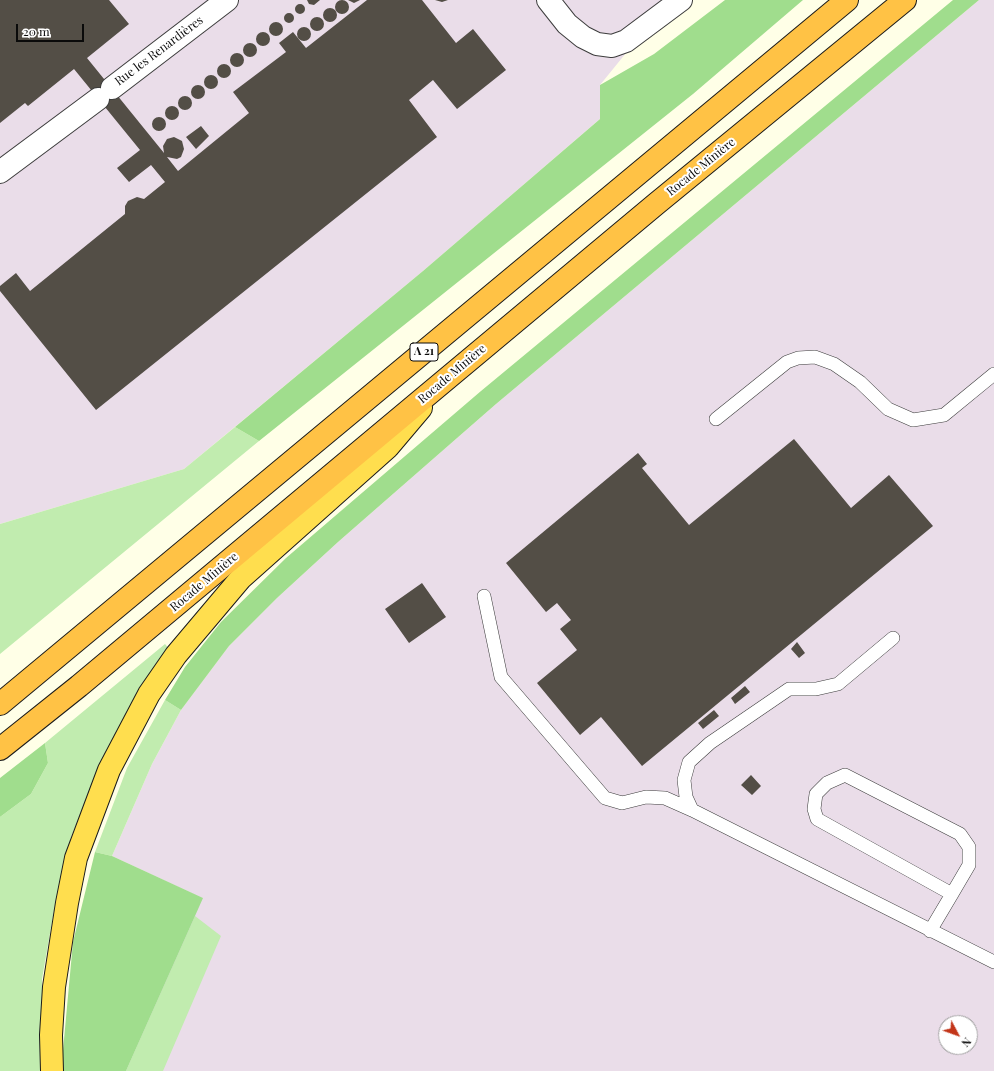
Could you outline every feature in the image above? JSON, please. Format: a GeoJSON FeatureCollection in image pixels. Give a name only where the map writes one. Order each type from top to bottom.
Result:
{"type":"FeatureCollection","features":[{"type":"Feature","properties":{"kind":"highway","name":"A 21"},"geometry":{"type":"LineString","coordinates":[[0,704],[847,0]]}},
{"type":"Feature","properties":{"kind":"highway","name":"Rocade Minière"},"geometry":{"type":"LineString","coordinates":[[0,749],[79,686],[656,204],[905,0]]}},
{"type":"Feature","properties":{"kind":"highway"},"geometry":{"type":"LineString","coordinates":[[52,1071],[51,1035],[54,987],[67,903],[76,858],[109,770],[149,694],[176,655],[241,578],[388,447],[439,386]]}},
{"type":"Feature","properties":{"kind":"street","name":"Rue les Renardières"},"geometry":{"type":"LineString","coordinates":[[0,172],[105,94],[226,0]]}},
{"type":"Feature","properties":{"kind":"street"},"geometry":{"type":"LineString","coordinates":[[548,0],[567,24],[583,37],[597,44],[612,46],[626,41],[681,0]]}},
{"type":"Feature","properties":{"kind":"lane"},"geometry":{"type":"LineString","coordinates":[[716,419],[787,362],[798,358],[815,357],[834,364],[860,382],[888,409],[913,420],[944,415],[994,374]]}},
{"type":"Feature","properties":{"kind":"lane"},"geometry":{"type":"LineString","coordinates":[[484,596],[501,677],[605,798],[622,803],[646,797],[665,798],[692,810],[994,962]]}},
{"type":"Feature","properties":{"kind":"lane"},"geometry":{"type":"LineString","coordinates":[[692,810],[686,797],[684,780],[689,762],[710,743],[789,689],[816,689],[838,684],[893,638]]}},
{"type":"Feature","properties":{"kind":"lane"},"geometry":{"type":"LineString","coordinates":[[930,931],[952,894],[969,865],[969,847],[960,834],[845,775],[827,783],[816,794],[814,809],[818,819],[952,894]]}},
{"type":"Feature","properties":{"kind":"shaded area"},"geometry":{"type":"Polygon","coordinates":[[[0,0],[681,0],[648,26],[600,85],[601,118],[423,271],[184,469],[0,524],[0,0]]]}},
{"type":"Feature","properties":{"kind":"shaded area"},"geometry":{"type":"Polygon","coordinates":[[[979,0],[994,0],[994,1071],[126,1071],[202,898],[112,856],[152,764],[181,710],[229,646],[277,598],[338,542],[496,404],[979,0]]]}},
{"type":"Feature","properties":{"kind":"green space"},"geometry":{"type":"Polygon","coordinates":[[[725,0],[803,0],[693,94],[259,441],[235,427],[423,271],[600,119],[600,85],[654,54],[725,0]]]}},
{"type":"Feature","properties":{"kind":"green space"},"geometry":{"type":"Polygon","coordinates":[[[953,0],[979,0],[496,404],[338,542],[277,598],[229,646],[181,710],[165,700],[185,667],[221,622],[286,558],[481,391],[953,0]]]}},
{"type":"Feature","properties":{"kind":"green space"},"geometry":{"type":"Polygon","coordinates":[[[235,427],[259,441],[0,654],[0,524],[184,469],[235,427]]]}},
{"type":"Feature","properties":{"kind":"green space"},"geometry":{"type":"Polygon","coordinates":[[[165,644],[170,650],[98,770],[71,837],[56,899],[42,979],[42,1071],[0,1071],[0,817],[31,794],[48,763],[45,743],[165,644]]]}},
{"type":"Feature","properties":{"kind":"green space"},"geometry":{"type":"Polygon","coordinates":[[[165,700],[181,710],[152,764],[112,856],[95,852],[127,768],[165,700]]]}},
{"type":"Feature","properties":{"kind":"green space"},"geometry":{"type":"Polygon","coordinates":[[[45,743],[48,763],[31,794],[0,817],[0,778],[45,743]]]}},
{"type":"Feature","properties":{"kind":"green space"},"geometry":{"type":"Polygon","coordinates":[[[95,852],[112,856],[203,898],[126,1071],[63,1071],[62,1061],[73,942],[95,852]]]}},
{"type":"Feature","properties":{"kind":"green space"},"geometry":{"type":"Polygon","coordinates":[[[195,916],[221,936],[163,1071],[126,1071],[195,916]]]}},
{"type":"Feature","properties":{"kind":"building"},"geometry":{"type":"Polygon","coordinates":[[[0,0],[109,0],[129,24],[87,58],[164,153],[163,146],[167,139],[174,137],[182,141],[184,149],[181,157],[177,159],[167,157],[178,171],[249,113],[233,92],[286,52],[279,43],[293,32],[306,48],[367,0],[422,0],[456,43],[473,29],[506,70],[457,109],[433,80],[409,100],[437,137],[96,410],[0,291],[0,286],[16,273],[30,291],[125,214],[125,206],[128,201],[137,197],[144,199],[165,182],[151,165],[129,182],[117,168],[140,150],[74,69],[28,106],[25,103],[0,123],[0,0]]]}},
{"type":"Feature","properties":{"kind":"building"},"geometry":{"type":"Polygon","coordinates":[[[307,0],[320,0],[314,5],[309,4],[307,0]]]}},
{"type":"Feature","properties":{"kind":"building"},"geometry":{"type":"Polygon","coordinates":[[[342,0],[347,2],[349,7],[347,12],[342,14],[337,12],[335,7],[337,2],[342,0]]]}},
{"type":"Feature","properties":{"kind":"building"},"geometry":{"type":"Polygon","coordinates":[[[348,0],[360,0],[354,3],[348,0]]]}},
{"type":"Feature","properties":{"kind":"building"},"geometry":{"type":"Polygon","coordinates":[[[435,0],[448,0],[442,2],[435,0]]]}},
{"type":"Feature","properties":{"kind":"building"},"geometry":{"type":"Polygon","coordinates":[[[298,4],[302,4],[304,5],[304,13],[298,14],[295,11],[295,7],[298,4]]]}},
{"type":"Feature","properties":{"kind":"building"},"geometry":{"type":"Polygon","coordinates":[[[330,8],[335,10],[337,15],[335,20],[330,22],[325,20],[323,15],[325,10],[330,8]]]}},
{"type":"Feature","properties":{"kind":"building"},"geometry":{"type":"Polygon","coordinates":[[[287,13],[291,13],[293,14],[293,22],[287,23],[284,20],[284,16],[287,13]]]}},
{"type":"Feature","properties":{"kind":"building"},"geometry":{"type":"Polygon","coordinates":[[[317,17],[322,19],[324,24],[322,29],[317,31],[312,29],[310,24],[312,19],[317,17]]]}},
{"type":"Feature","properties":{"kind":"building"},"geometry":{"type":"Polygon","coordinates":[[[273,22],[279,22],[283,26],[283,32],[279,36],[273,36],[269,32],[269,26],[273,22]]]}},
{"type":"Feature","properties":{"kind":"building"},"geometry":{"type":"Polygon","coordinates":[[[304,27],[309,29],[311,34],[309,39],[304,41],[299,39],[297,34],[299,29],[304,27]]]}},
{"type":"Feature","properties":{"kind":"building"},"geometry":{"type":"Polygon","coordinates":[[[260,32],[266,32],[270,36],[270,42],[266,46],[260,46],[256,42],[256,36],[260,32]]]}},
{"type":"Feature","properties":{"kind":"building"},"geometry":{"type":"Polygon","coordinates":[[[247,43],[253,43],[257,47],[257,53],[253,57],[247,57],[243,53],[243,47],[247,43]]]}},
{"type":"Feature","properties":{"kind":"building"},"geometry":{"type":"Polygon","coordinates":[[[234,53],[240,53],[244,57],[244,63],[240,67],[234,67],[230,63],[230,57],[234,53]]]}},
{"type":"Feature","properties":{"kind":"building"},"geometry":{"type":"Polygon","coordinates":[[[221,64],[227,64],[231,68],[231,74],[227,78],[221,78],[217,74],[217,68],[221,64]]]}},
{"type":"Feature","properties":{"kind":"building"},"geometry":{"type":"Polygon","coordinates":[[[208,75],[214,75],[218,79],[218,85],[214,89],[208,89],[204,85],[204,79],[208,75]]]}},
{"type":"Feature","properties":{"kind":"building"},"geometry":{"type":"Polygon","coordinates":[[[195,85],[201,85],[205,89],[205,95],[201,99],[195,99],[191,95],[191,89],[195,85]]]}},
{"type":"Feature","properties":{"kind":"building"},"geometry":{"type":"Polygon","coordinates":[[[182,96],[188,96],[192,100],[192,106],[188,110],[182,110],[178,106],[178,100],[182,96]]]}},
{"type":"Feature","properties":{"kind":"building"},"geometry":{"type":"Polygon","coordinates":[[[169,106],[175,106],[179,110],[179,116],[175,120],[169,120],[165,116],[165,110],[169,106]]]}},
{"type":"Feature","properties":{"kind":"building"},"geometry":{"type":"Polygon","coordinates":[[[156,117],[162,117],[166,121],[166,127],[162,131],[156,131],[152,127],[152,121],[156,117]]]}},
{"type":"Feature","properties":{"kind":"building"},"geometry":{"type":"Polygon","coordinates":[[[201,126],[209,136],[196,149],[186,137],[201,126]]]}},
{"type":"Feature","properties":{"kind":"building"},"geometry":{"type":"Polygon","coordinates":[[[794,439],[851,508],[889,475],[933,526],[642,766],[601,717],[580,735],[537,683],[577,650],[560,629],[571,620],[557,603],[546,612],[506,563],[638,453],[647,464],[642,468],[689,525],[794,439]]]}},
{"type":"Feature","properties":{"kind":"building"},"geometry":{"type":"Polygon","coordinates":[[[422,583],[446,617],[409,643],[385,609],[422,583]]]}},
{"type":"Feature","properties":{"kind":"building"},"geometry":{"type":"Polygon","coordinates":[[[797,642],[805,653],[799,658],[791,649],[797,642]]]}},
{"type":"Feature","properties":{"kind":"building"},"geometry":{"type":"Polygon","coordinates":[[[745,686],[750,692],[735,704],[731,698],[745,686]]]}},
{"type":"Feature","properties":{"kind":"building"},"geometry":{"type":"Polygon","coordinates":[[[714,710],[719,716],[703,729],[698,723],[714,710]]]}},
{"type":"Feature","properties":{"kind":"building"},"geometry":{"type":"Polygon","coordinates":[[[751,775],[761,786],[752,795],[741,785],[751,775]]]}}]}
